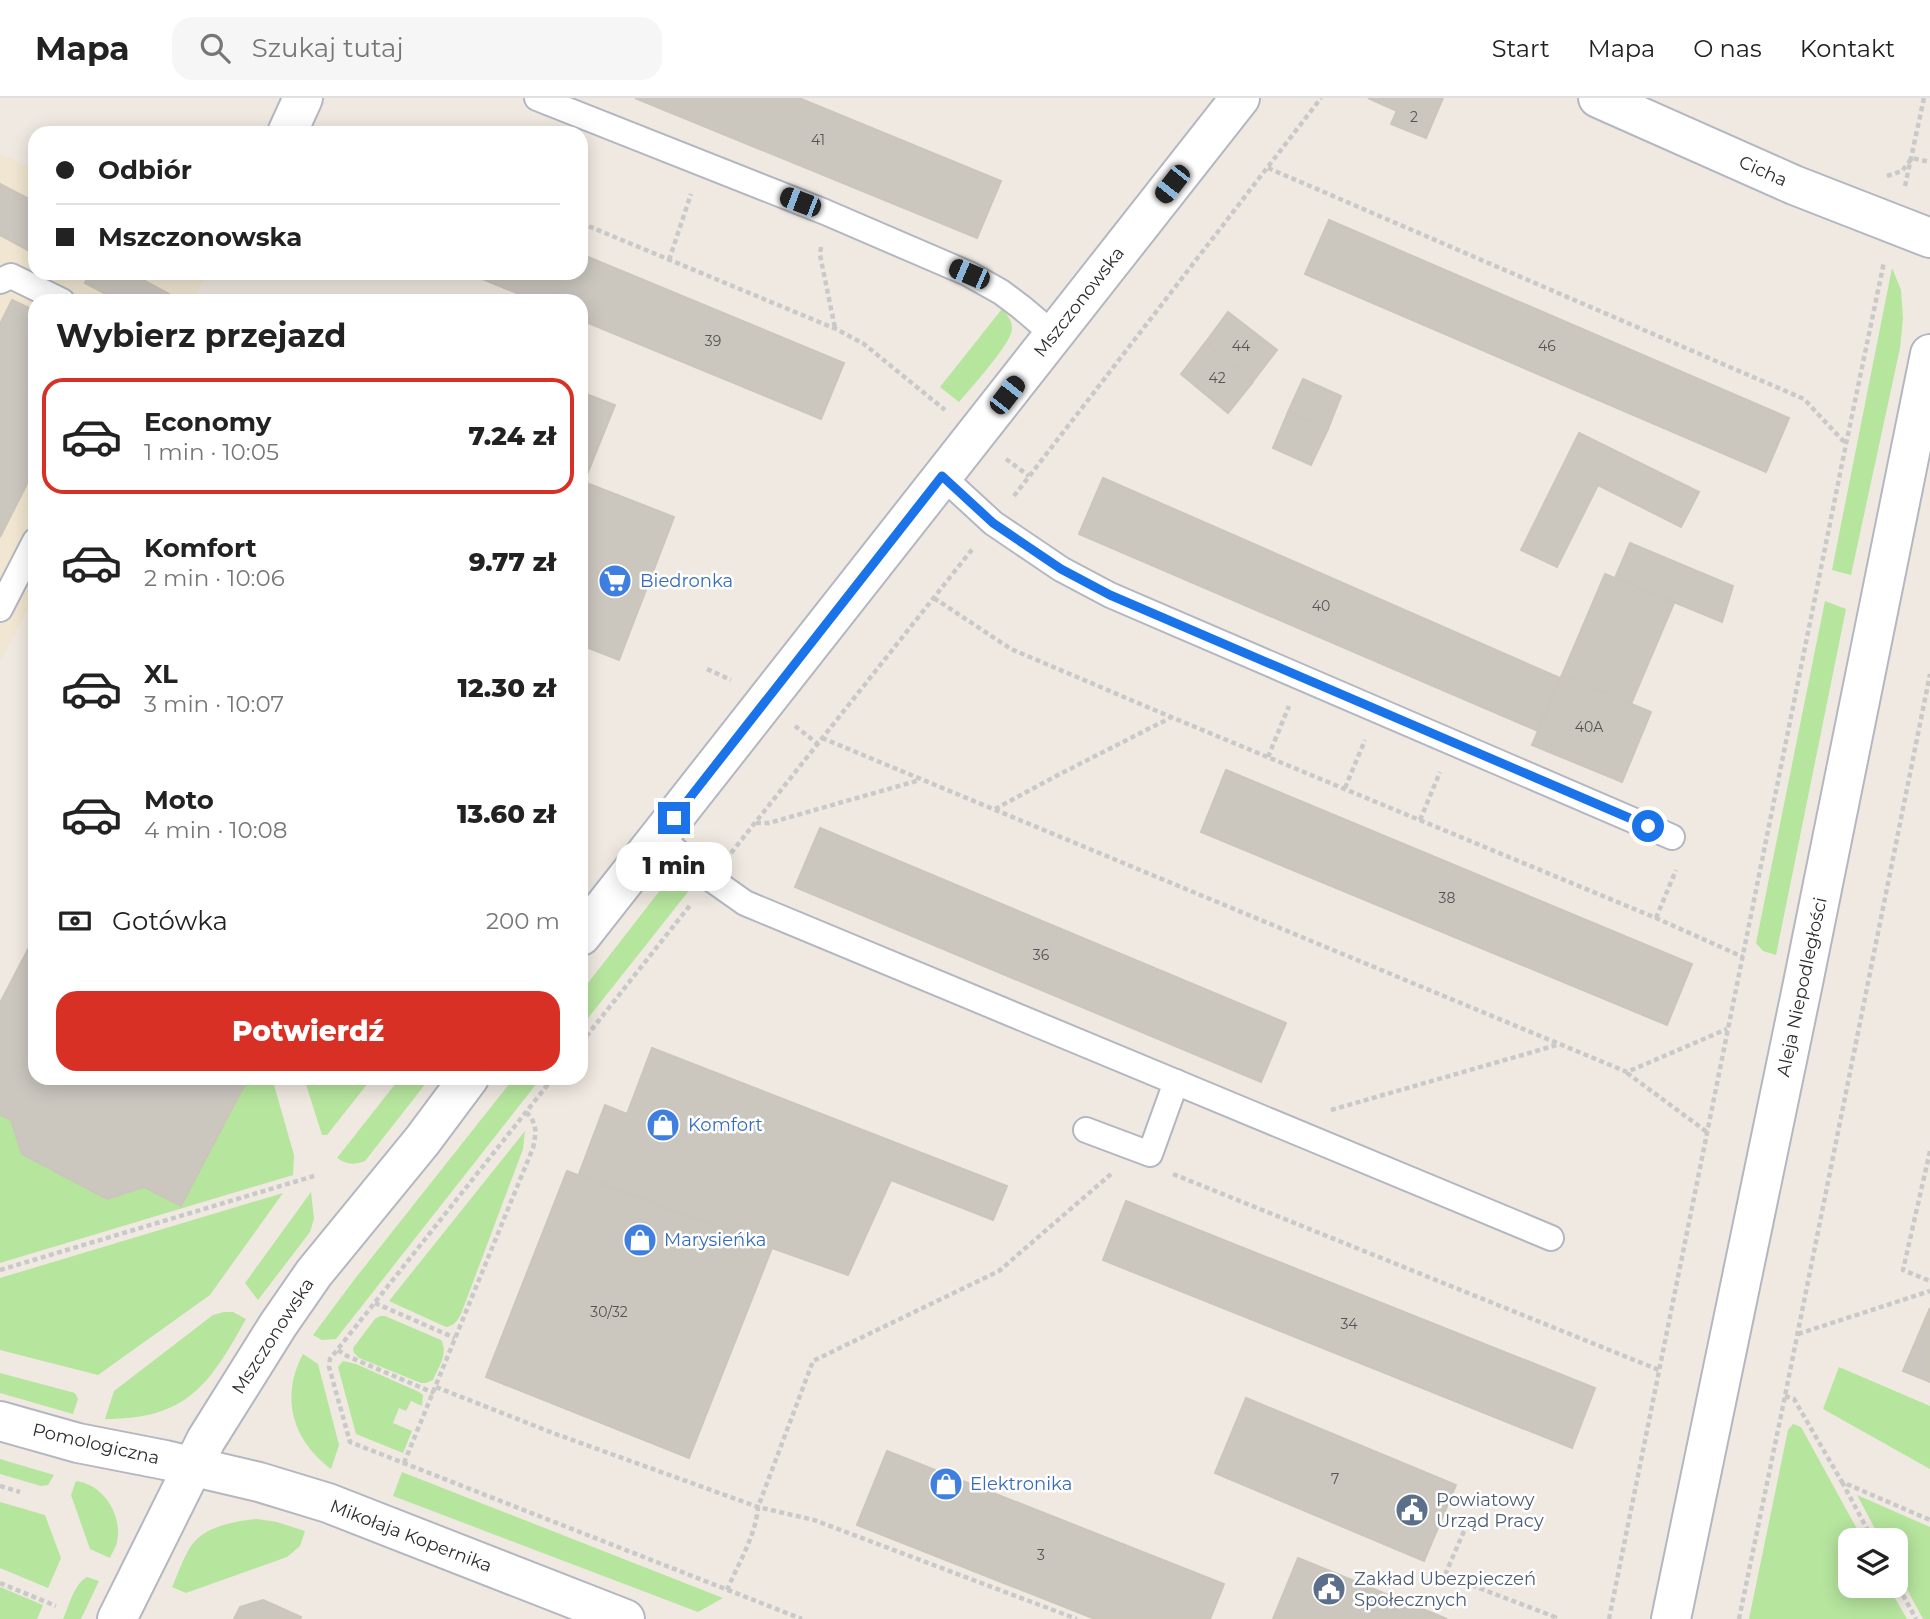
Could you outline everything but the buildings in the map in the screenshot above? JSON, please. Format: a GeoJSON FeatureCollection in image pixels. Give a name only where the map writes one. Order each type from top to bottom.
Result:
{"type":"FeatureCollection","features":[{"type":"Feature","properties":{"kind":"street"},"geometry":{"type":"LineString","coordinates":[[290,126],[303,98]]}},
{"type":"Feature","properties":{"kind":"street","name":"Mszczonowska"},"geometry":{"type":"LineString","coordinates":[[588,927],[1240,98]]}},
{"type":"Feature","properties":{"kind":"street","name":"Cicha"},"geometry":{"type":"LineString","coordinates":[[1598,98],[1794,185],[1930,238]]}},
{"type":"Feature","properties":{"kind":"street","name":"Aleja Niepodległości"},"geometry":{"type":"LineString","coordinates":[[1671,1619],[1930,354]]}},
{"type":"Feature","properties":{"kind":"street","name":"Mszczonowska"},"geometry":{"type":"LineString","coordinates":[[117,1619],[206,1440],[278,1325],[464,1085]]}},
{"type":"Feature","properties":{"kind":"street","name":"Pomologiczna"},"geometry":{"type":"LineString","coordinates":[[0,1421],[78,1443],[192,1466]]}},
{"type":"Feature","properties":{"kind":"street","name":"Mikołaja Kopernika"},"geometry":{"type":"LineString","coordinates":[[192,1466],[259,1482],[328,1503],[625,1619]]}},
{"type":"Feature","properties":{"kind":"lane"},"geometry":{"type":"LineString","coordinates":[[537,98],[825,212],[969,274],[1021,307],[1054,335]]}},
{"type":"Feature","properties":{"kind":"lane"},"geometry":{"type":"LineString","coordinates":[[0,281],[11,276],[48,294]]}},
{"type":"Feature","properties":{"kind":"lane"},"geometry":{"type":"LineString","coordinates":[[942,476],[993,523],[1061,569],[1110,595],[1672,837]]}},
{"type":"Feature","properties":{"kind":"lane"},"geometry":{"type":"LineString","coordinates":[[0,609],[28,555]]}},
{"type":"Feature","properties":{"kind":"lane"},"geometry":{"type":"LineString","coordinates":[[659,837],[710,879],[745,903],[1551,1238]]}},
{"type":"Feature","properties":{"kind":"lane"},"geometry":{"type":"LineString","coordinates":[[1086,1130],[1150,1154],[1176,1082]]}},
{"type":"Feature","properties":{"kind":"path"},"geometry":{"type":"LineString","coordinates":[[588,1034],[993,523],[1321,98]]}},
{"type":"Feature","properties":{"kind":"path"},"geometry":{"type":"LineString","coordinates":[[1908,177],[1924,98]]}},
{"type":"Feature","properties":{"kind":"path"},"geometry":{"type":"LineString","coordinates":[[1912,158],[1930,162]]}},
{"type":"Feature","properties":{"kind":"path"},"geometry":{"type":"LineString","coordinates":[[669,260],[702,164]]}},
{"type":"Feature","properties":{"kind":"path"},"geometry":{"type":"LineString","coordinates":[[1268,168],[1804,399],[1846,444]]}},
{"type":"Feature","properties":{"kind":"path"},"geometry":{"type":"LineString","coordinates":[[825,212],[820,255],[835,329]]}},
{"type":"Feature","properties":{"kind":"path"},"geometry":{"type":"LineString","coordinates":[[588,226],[835,329],[864,344],[951,415]]}},
{"type":"Feature","properties":{"kind":"path"},"geometry":{"type":"LineString","coordinates":[[1609,1619],[1885,257]]}},
{"type":"Feature","properties":{"kind":"path"},"geometry":{"type":"LineString","coordinates":[[998,452],[1029,476]]}},
{"type":"Feature","properties":{"kind":"path"},"geometry":{"type":"LineString","coordinates":[[934,597],[1011,649],[1743,957]]}},
{"type":"Feature","properties":{"kind":"path"},"geometry":{"type":"LineString","coordinates":[[707,669],[735,681]]}},
{"type":"Feature","properties":{"kind":"path"},"geometry":{"type":"LineString","coordinates":[[1739,1619],[1930,674]]}},
{"type":"Feature","properties":{"kind":"path"},"geometry":{"type":"LineString","coordinates":[[1268,757],[1300,677]]}},
{"type":"Feature","properties":{"kind":"path"},"geometry":{"type":"LineString","coordinates":[[1345,788],[1378,711]]}},
{"type":"Feature","properties":{"kind":"path"},"geometry":{"type":"LineString","coordinates":[[994,810],[1171,717]]}},
{"type":"Feature","properties":{"kind":"path"},"geometry":{"type":"LineString","coordinates":[[792,723],[818,744]]}},
{"type":"Feature","properties":{"kind":"path"},"geometry":{"type":"LineString","coordinates":[[822,738],[1627,1072],[1707,1132]]}},
{"type":"Feature","properties":{"kind":"path"},"geometry":{"type":"LineString","coordinates":[[756,822],[769,823],[921,779]]}},
{"type":"Feature","properties":{"kind":"path"},"geometry":{"type":"LineString","coordinates":[[1627,1072],[1728,1029]]}},
{"type":"Feature","properties":{"kind":"path"},"geometry":{"type":"LineString","coordinates":[[1325,1112],[1558,1045]]}},
{"type":"Feature","properties":{"kind":"path"},"geometry":{"type":"LineString","coordinates":[[547,1085],[330,1359],[329,1367],[350,1442],[802,1619]]}},
{"type":"Feature","properties":{"kind":"path"},"geometry":{"type":"LineString","coordinates":[[404,1463],[533,1148],[536,1135],[533,1120],[526,1112]]}},
{"type":"Feature","properties":{"kind":"path"},"geometry":{"type":"LineString","coordinates":[[1930,1151],[1903,1270],[1930,1281]]}},
{"type":"Feature","properties":{"kind":"path"},"geometry":{"type":"LineString","coordinates":[[727,1590],[751,1535],[758,1507],[813,1361],[999,1270],[1121,1165]]}},
{"type":"Feature","properties":{"kind":"path"},"geometry":{"type":"LineString","coordinates":[[1166,1171],[1659,1370]]}},
{"type":"Feature","properties":{"kind":"path"},"geometry":{"type":"LineString","coordinates":[[0,1270],[314,1176]]}},
{"type":"Feature","properties":{"kind":"path"},"geometry":{"type":"LineString","coordinates":[[1797,1334],[1930,1292]]}},
{"type":"Feature","properties":{"kind":"path"},"geometry":{"type":"LineString","coordinates":[[375,1303],[455,1338]]}},
{"type":"Feature","properties":{"kind":"path"},"geometry":{"type":"LineString","coordinates":[[338,1350],[347,1356],[435,1390],[553,1433],[758,1507],[814,1520],[1077,1619]]}},
{"type":"Feature","properties":{"kind":"path"},"geometry":{"type":"LineString","coordinates":[[1785,1396],[1794,1399],[1867,1528]]}},
{"type":"Feature","properties":{"kind":"path"},"geometry":{"type":"LineString","coordinates":[[1842,1482],[1930,1520]]}},
{"type":"Feature","properties":{"kind":"path"},"geometry":{"type":"LineString","coordinates":[[0,1486],[20,1492]]}},
{"type":"Feature","properties":{"kind":"path"},"geometry":{"type":"LineString","coordinates":[[1464,1531],[1445,1575],[1555,1617],[1554,1619]]}},
{"type":"Feature","properties":{"kind":"path"},"geometry":{"type":"LineString","coordinates":[[0,1583],[56,1606]]}},
{"type":"Feature","properties":{"kind":"path"},"geometry":{"type":"LineString","coordinates":[[1905,1598],[1916,1619]]}},
{"type":"Feature","properties":{"kind":"shaded area"},"geometry":{"type":"Polygon","coordinates":[[[0,153],[28,167],[28,280],[203,280],[196,294],[28,294],[28,608],[0,662],[0,153]]]}},
{"type":"Feature","properties":{"kind":"green space"},"geometry":{"type":"Polygon","coordinates":[[[1892,268],[1901,290],[1903,318],[1900,348],[1851,575],[1832,570],[1892,268]]]}},
{"type":"Feature","properties":{"kind":"green space"},"geometry":{"type":"Polygon","coordinates":[[[1002,309],[1011,323],[1010,336],[959,402],[940,387],[1002,309]]]}},
{"type":"Feature","properties":{"kind":"green space"},"geometry":{"type":"Polygon","coordinates":[[[1825,601],[1846,609],[1776,955],[1763,951],[1756,943],[1825,601]]]}},
{"type":"Feature","properties":{"kind":"green space"},"geometry":{"type":"Polygon","coordinates":[[[673,880],[681,881],[691,888],[588,1018],[588,983],[665,884],[673,880]]]}},
{"type":"Feature","properties":{"kind":"green space"},"geometry":{"type":"Polygon","coordinates":[[[244,1085],[274,1085],[294,1155],[293,1175],[0,1263],[0,1115],[11,1120],[22,1154],[107,1199],[144,1187],[181,1206],[244,1085]]]}},
{"type":"Feature","properties":{"kind":"green space"},"geometry":{"type":"Polygon","coordinates":[[[306,1085],[366,1085],[327,1135],[322,1135],[306,1085]]]}},
{"type":"Feature","properties":{"kind":"green space"},"geometry":{"type":"Polygon","coordinates":[[[394,1085],[425,1085],[365,1161],[351,1164],[337,1158],[394,1085]]]}},
{"type":"Feature","properties":{"kind":"green space"},"geometry":{"type":"Polygon","coordinates":[[[508,1085],[536,1085],[336,1339],[322,1340],[313,1335],[508,1085]]]}},
{"type":"Feature","properties":{"kind":"green space"},"geometry":{"type":"Polygon","coordinates":[[[525,1131],[523,1149],[457,1321],[446,1327],[389,1301],[525,1131]]]}},
{"type":"Feature","properties":{"kind":"green space"},"geometry":{"type":"Polygon","coordinates":[[[311,1192],[314,1219],[310,1232],[258,1300],[245,1283],[311,1192]]]}},
{"type":"Feature","properties":{"kind":"green space"},"geometry":{"type":"Polygon","coordinates":[[[283,1193],[210,1295],[98,1375],[0,1350],[0,1278],[283,1193]]]}},
{"type":"Feature","properties":{"kind":"green space"},"geometry":{"type":"Polygon","coordinates":[[[233,1312],[246,1319],[220,1362],[192,1394],[176,1405],[156,1413],[105,1419],[114,1391],[213,1315],[233,1312]]]}},
{"type":"Feature","properties":{"kind":"green space"},"geometry":{"type":"Polygon","coordinates":[[[380,1316],[441,1340],[443,1355],[433,1380],[421,1383],[359,1358],[354,1353],[353,1348],[380,1316]]]}},
{"type":"Feature","properties":{"kind":"green space"},"geometry":{"type":"Polygon","coordinates":[[[303,1354],[318,1364],[339,1445],[331,1469],[307,1445],[294,1417],[292,1386],[303,1354]]]}},
{"type":"Feature","properties":{"kind":"green space"},"geometry":{"type":"Polygon","coordinates":[[[343,1361],[356,1364],[423,1395],[422,1406],[411,1401],[406,1411],[399,1408],[393,1423],[412,1431],[403,1453],[356,1434],[338,1367],[343,1361]]]}},
{"type":"Feature","properties":{"kind":"green space"},"geometry":{"type":"Polygon","coordinates":[[[1839,1367],[1930,1406],[1930,1469],[1823,1409],[1839,1367]]]}},
{"type":"Feature","properties":{"kind":"green space"},"geometry":{"type":"Polygon","coordinates":[[[0,1373],[75,1393],[78,1399],[73,1414],[0,1393],[0,1373]]]}},
{"type":"Feature","properties":{"kind":"green space"},"geometry":{"type":"Polygon","coordinates":[[[1793,1424],[1801,1427],[1856,1528],[1838,1528],[1838,1598],[1895,1598],[1907,1619],[1749,1619],[1788,1430],[1793,1424]]]}},
{"type":"Feature","properties":{"kind":"green space"},"geometry":{"type":"Polygon","coordinates":[[[0,1459],[54,1475],[48,1485],[41,1486],[0,1474],[0,1459]]]}},
{"type":"Feature","properties":{"kind":"green space"},"geometry":{"type":"Polygon","coordinates":[[[402,1472],[723,1598],[698,1612],[393,1496],[402,1472]]]}},
{"type":"Feature","properties":{"kind":"green space"},"geometry":{"type":"Polygon","coordinates":[[[76,1481],[95,1488],[109,1502],[114,1512],[118,1532],[110,1558],[90,1549],[71,1495],[76,1481]]]}},
{"type":"Feature","properties":{"kind":"green space"},"geometry":{"type":"Polygon","coordinates":[[[1857,1495],[1930,1527],[1930,1619],[1923,1619],[1908,1591],[1908,1528],[1875,1528],[1857,1495]]]}},
{"type":"Feature","properties":{"kind":"green space"},"geometry":{"type":"Polygon","coordinates":[[[0,1502],[45,1515],[61,1558],[48,1588],[0,1568],[0,1502]]]}},
{"type":"Feature","properties":{"kind":"green space"},"geometry":{"type":"Polygon","coordinates":[[[257,1519],[305,1531],[300,1546],[287,1557],[186,1593],[172,1587],[197,1539],[221,1526],[257,1519]]]}},
{"type":"Feature","properties":{"kind":"green space"},"geometry":{"type":"Polygon","coordinates":[[[87,1577],[99,1581],[81,1619],[63,1619],[75,1590],[87,1577]]]}},
{"type":"Feature","properties":{"kind":"green space"},"geometry":{"type":"Polygon","coordinates":[[[0,1587],[43,1605],[37,1619],[0,1619],[0,1587]]]}},
{"type":"Feature","properties":{"kind":"place","name":"Biedronka"},"geometry":{"type":"Point","coordinates":[615,581]}},
{"type":"Feature","properties":{"kind":"place","name":"Komfort"},"geometry":{"type":"Point","coordinates":[663,1125]}},
{"type":"Feature","properties":{"kind":"place","name":"Marysieńka"},"geometry":{"type":"Point","coordinates":[640,1240]}},
{"type":"Feature","properties":{"kind":"place","name":"Elektronika"},"geometry":{"type":"Point","coordinates":[946,1484]}},
{"type":"Feature","properties":{"kind":"place","name":"Powiatowy Urząd Pracy"},"geometry":{"type":"Point","coordinates":[1412,1510]}},
{"type":"Feature","properties":{"kind":"place","name":"Zakład Ubezpieczeń Społecznych"},"geometry":{"type":"Point","coordinates":[1329,1589]}},
{"type":"Feature","properties":{"kind":"route"},"geometry":{"type":"LineString","coordinates":[[674,818],[942,476],[993,523],[1061,569],[1110,595],[1648,826]]}}]}
